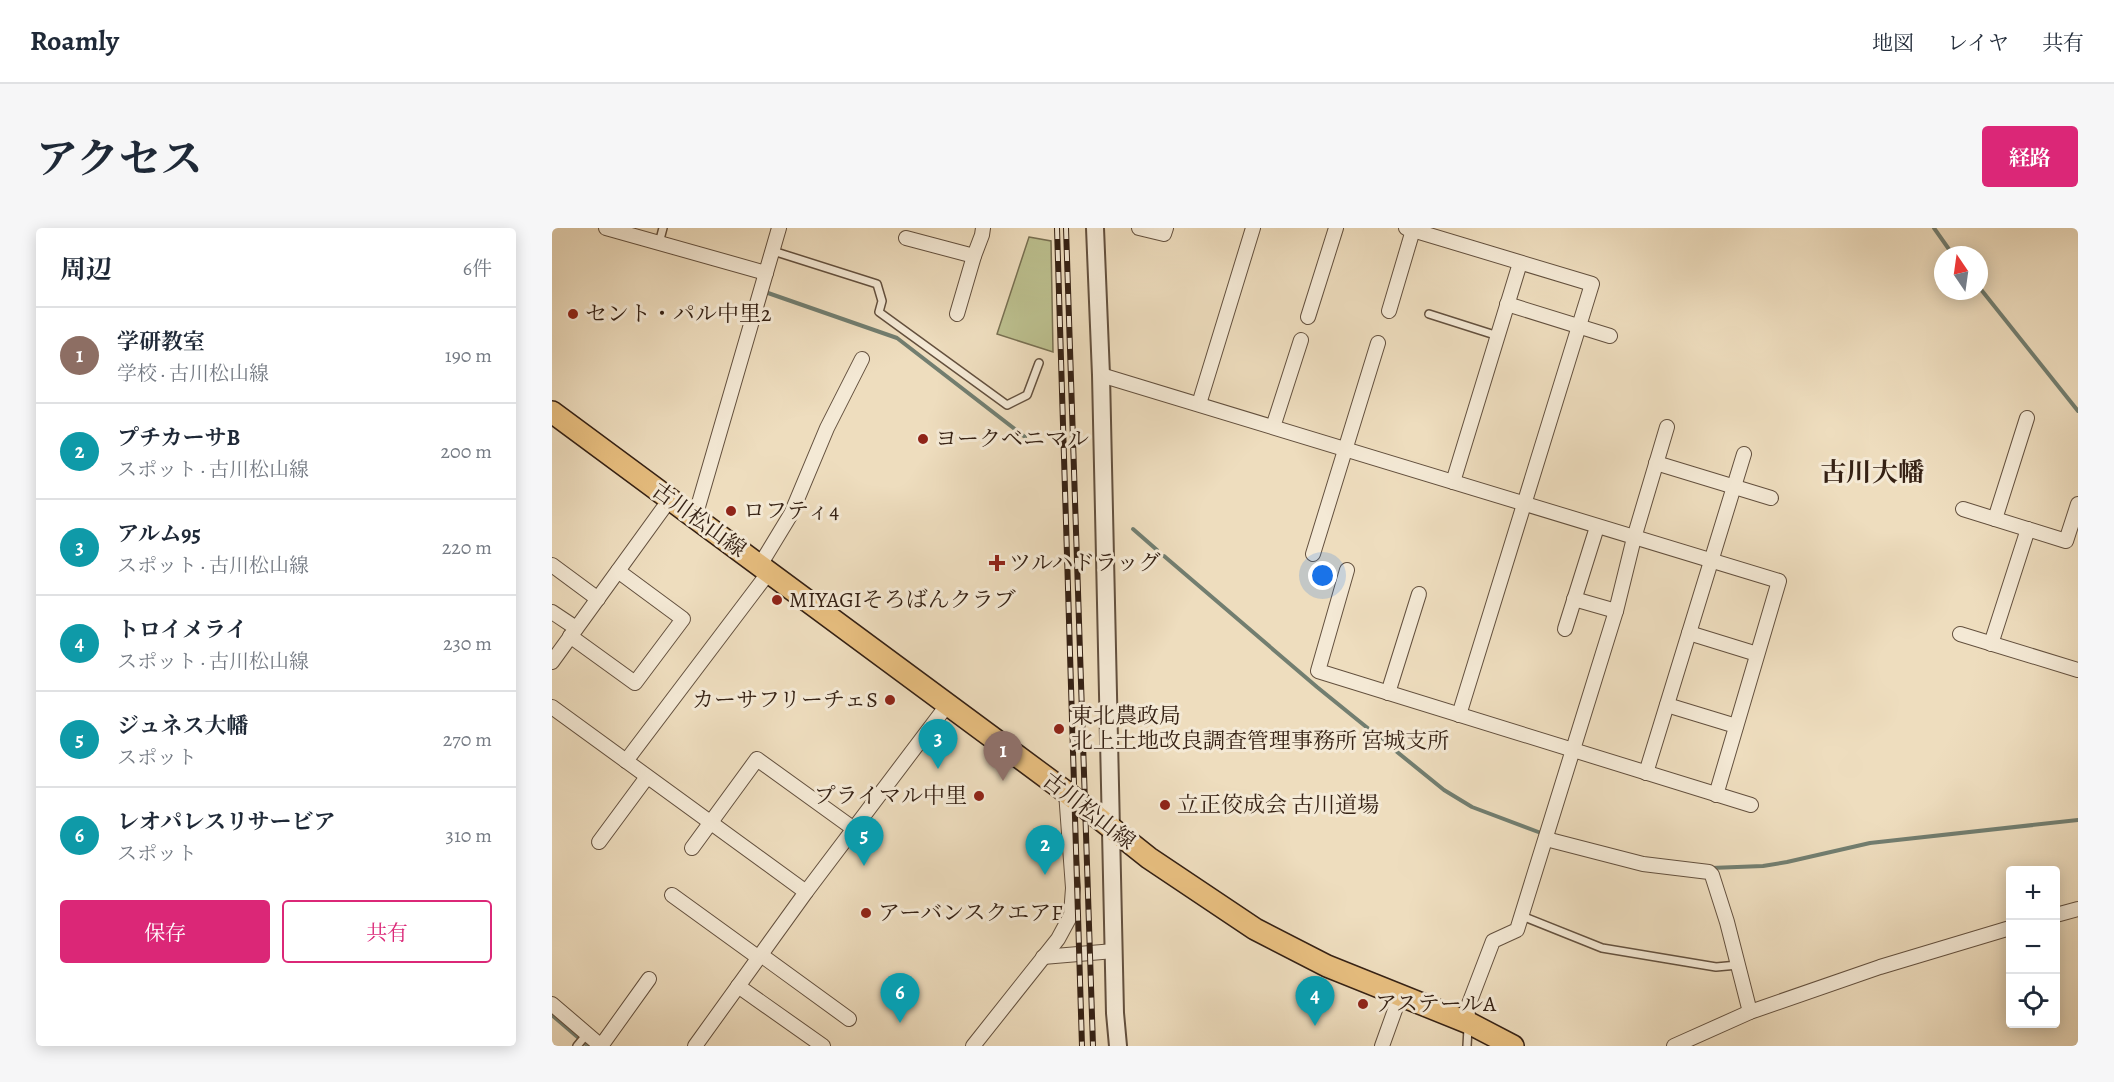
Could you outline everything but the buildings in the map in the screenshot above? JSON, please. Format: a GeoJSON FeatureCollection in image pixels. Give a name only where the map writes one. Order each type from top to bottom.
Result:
{"type":"FeatureCollection","features":[{"type":"Feature","properties":{"kind":"main road","name":"古川松山線"},"geometry":{"type":"LineString","coordinates":[[552,412],[1066,792],[1149,858],[1255,929],[1327,966],[1469,1023],[1514,1046]]}},
{"type":"Feature","properties":{"kind":"street"},"geometry":{"type":"LineString","coordinates":[[606,228],[766,273]]}},
{"type":"Feature","properties":{"kind":"street"},"geometry":{"type":"LineString","coordinates":[[695,517],[779,228]]}},
{"type":"Feature","properties":{"kind":"street"},"geometry":{"type":"LineString","coordinates":[[957,314],[983,228]]}},
{"type":"Feature","properties":{"kind":"street"},"geometry":{"type":"LineString","coordinates":[[1095,228],[1101,375],[1115,1013],[1118,1046]]}},
{"type":"Feature","properties":{"kind":"street"},"geometry":{"type":"LineString","coordinates":[[1138,228],[1164,234],[1166,228]]}},
{"type":"Feature","properties":{"kind":"street"},"geometry":{"type":"LineString","coordinates":[[1199,404],[1252,228]]}},
{"type":"Feature","properties":{"kind":"street"},"geometry":{"type":"LineString","coordinates":[[1308,317],[1336,228]]}},
{"type":"Feature","properties":{"kind":"street"},"geometry":{"type":"LineString","coordinates":[[1389,311],[1410,229],[1592,284],[1460,715]]}},
{"type":"Feature","properties":{"kind":"street"},"geometry":{"type":"LineString","coordinates":[[906,237],[974,256]]}},
{"type":"Feature","properties":{"kind":"street"},"geometry":{"type":"LineString","coordinates":[[1454,482],[1520,262]]}},
{"type":"Feature","properties":{"kind":"street"},"geometry":{"type":"LineString","coordinates":[[1508,304],[1610,336]]}},
{"type":"Feature","properties":{"kind":"street"},"geometry":{"type":"LineString","coordinates":[[1273,427],[1300,340]]}},
{"type":"Feature","properties":{"kind":"street"},"geometry":{"type":"LineString","coordinates":[[1313,554],[1378,343]]}},
{"type":"Feature","properties":{"kind":"street"},"geometry":{"type":"LineString","coordinates":[[626,761],[765,569],[827,428],[862,359]]}},
{"type":"Feature","properties":{"kind":"street"},"geometry":{"type":"LineString","coordinates":[[1101,375],[1779,580],[1716,795]]}},
{"type":"Feature","properties":{"kind":"street"},"geometry":{"type":"LineString","coordinates":[[1995,519],[2027,418]]}},
{"type":"Feature","properties":{"kind":"street"},"geometry":{"type":"LineString","coordinates":[[1469,1023],[1467,1009],[1493,941],[1517,930],[1522,916],[1616,611],[1634,538],[1667,427]]}},
{"type":"Feature","properties":{"kind":"street"},"geometry":{"type":"LineString","coordinates":[[1646,773],[1744,454]]}},
{"type":"Feature","properties":{"kind":"street"},"geometry":{"type":"LineString","coordinates":[[1656,463],[1771,498]]}},
{"type":"Feature","properties":{"kind":"street"},"geometry":{"type":"LineString","coordinates":[[552,660],[670,499]]}},
{"type":"Feature","properties":{"kind":"street"},"geometry":{"type":"LineString","coordinates":[[1963,509],[2066,541],[2078,504]]}},
{"type":"Feature","properties":{"kind":"street"},"geometry":{"type":"LineString","coordinates":[[1565,629],[1597,526]]}},
{"type":"Feature","properties":{"kind":"street"},"geometry":{"type":"LineString","coordinates":[[1991,644],[2028,529]]}},
{"type":"Feature","properties":{"kind":"street"},"geometry":{"type":"LineString","coordinates":[[552,565],[598,599]]}},
{"type":"Feature","properties":{"kind":"street"},"geometry":{"type":"LineString","coordinates":[[552,612],[635,684],[683,619],[618,570]]}},
{"type":"Feature","properties":{"kind":"street"},"geometry":{"type":"LineString","coordinates":[[1347,570],[1318,671],[1751,806]]}},
{"type":"Feature","properties":{"kind":"street"},"geometry":{"type":"LineString","coordinates":[[1388,693],[1419,594]]}},
{"type":"Feature","properties":{"kind":"street"},"geometry":{"type":"LineString","coordinates":[[1574,599],[1616,611]]}},
{"type":"Feature","properties":{"kind":"street"},"geometry":{"type":"LineString","coordinates":[[1689,633],[1757,654]]}},
{"type":"Feature","properties":{"kind":"street"},"geometry":{"type":"LineString","coordinates":[[1960,634],[2078,670]]}},
{"type":"Feature","properties":{"kind":"street"},"geometry":{"type":"LineString","coordinates":[[696,1045],[806,892],[948,704]]}},
{"type":"Feature","properties":{"kind":"street"},"geometry":{"type":"LineString","coordinates":[[1666,705],[1736,726]]}},
{"type":"Feature","properties":{"kind":"street"},"geometry":{"type":"LineString","coordinates":[[552,707],[806,892]]}},
{"type":"Feature","properties":{"kind":"street"},"geometry":{"type":"LineString","coordinates":[[692,848],[757,759],[854,829]]}},
{"type":"Feature","properties":{"kind":"street"},"geometry":{"type":"LineString","coordinates":[[599,842],[647,777]]}},
{"type":"Feature","properties":{"kind":"street"},"geometry":{"type":"LineString","coordinates":[[974,1046],[1058,939],[1071,915],[1073,888],[1066,792]]}},
{"type":"Feature","properties":{"kind":"street"},"geometry":{"type":"LineString","coordinates":[[1546,838],[1643,864],[1709,872],[1712,875],[1727,922],[1750,1012]]}},
{"type":"Feature","properties":{"kind":"street"},"geometry":{"type":"LineString","coordinates":[[672,895],[849,1019]]}},
{"type":"Feature","properties":{"kind":"street"},"geometry":{"type":"LineString","coordinates":[[2060,914],[2078,909]]}},
{"type":"Feature","properties":{"kind":"street"},"geometry":{"type":"LineString","coordinates":[[1674,1046],[1750,1012],[1880,967],[2006,929]]}},
{"type":"Feature","properties":{"kind":"street"},"geometry":{"type":"LineString","coordinates":[[1043,957],[1114,951]]}},
{"type":"Feature","properties":{"kind":"street"},"geometry":{"type":"LineString","coordinates":[[552,1004],[601,1046],[650,979]]}},
{"type":"Feature","properties":{"kind":"street"},"geometry":{"type":"LineString","coordinates":[[738,986],[823,1046]]}},
{"type":"Feature","properties":{"kind":"street"},"geometry":{"type":"LineString","coordinates":[[1382,1046],[1400,996]]}},
{"type":"Feature","properties":{"kind":"lane"},"geometry":{"type":"LineString","coordinates":[[658,244],[663,228]]}},
{"type":"Feature","properties":{"kind":"lane"},"geometry":{"type":"LineString","coordinates":[[773,251],[878,284],[882,301],[879,312],[1007,405],[1027,395],[1039,363]]}},
{"type":"Feature","properties":{"kind":"lane"},"geometry":{"type":"LineString","coordinates":[[1429,314],[1498,336]]}},
{"type":"Feature","properties":{"kind":"lane"},"geometry":{"type":"LineString","coordinates":[[1522,916],[1602,948],[1716,967],[1738,965]]}},
{"type":"Feature","properties":{"kind":"lane"},"geometry":{"type":"LineString","coordinates":[[1467,1046],[1469,1023]]}},
{"type":"Feature","properties":{"kind":"lane"},"geometry":{"type":"LineString","coordinates":[[577,1046],[587,1034]]}},
{"type":"Feature","properties":{"kind":"green space"},"geometry":{"type":"Polygon","coordinates":[[[1029,237],[1051,241],[1053,352],[997,334],[1029,237]]]}},
{"type":"Feature","properties":{"kind":"waterway"},"geometry":{"type":"LineString","coordinates":[[1934,228],[1947,246]]}},
{"type":"Feature","properties":{"kind":"waterway"},"geometry":{"type":"LineString","coordinates":[[768,293],[897,338],[1025,437]]}},
{"type":"Feature","properties":{"kind":"waterway"},"geometry":{"type":"LineString","coordinates":[[1988,298],[2078,411]]}},
{"type":"Feature","properties":{"kind":"waterway"},"geometry":{"type":"LineString","coordinates":[[1133,529],[1157,550]]}},
{"type":"Feature","properties":{"kind":"waterway"},"geometry":{"type":"LineString","coordinates":[[1164,556],[1317,687],[1444,790],[1472,807],[1541,833]]}},
{"type":"Feature","properties":{"kind":"waterway"},"geometry":{"type":"LineString","coordinates":[[1711,868],[1763,866],[1870,843],[2078,820]]}},
{"type":"Feature","properties":{"kind":"waterway"},"geometry":{"type":"LineString","coordinates":[[552,1015],[588,1046]]}},
{"type":"Feature","properties":{"kind":"railway"},"geometry":{"type":"LineString","coordinates":[[1057,228],[1082,1046]]}},
{"type":"Feature","properties":{"kind":"railway"},"geometry":{"type":"LineString","coordinates":[[1066,228],[1093,1046]]}},
{"type":"Feature","properties":{"kind":"place","name":"セント・パル中里2"},"geometry":{"type":"Point","coordinates":[573,314]}},
{"type":"Feature","properties":{"kind":"place","name":"ヨークベニマル"},"geometry":{"type":"Point","coordinates":[923,439]}},
{"type":"Feature","properties":{"kind":"place","name":"ロフティ4"},"geometry":{"type":"Point","coordinates":[731,511]}},
{"type":"Feature","properties":{"kind":"place","name":"ツルハドラッグ"},"geometry":{"type":"Point","coordinates":[997,563]}},
{"type":"Feature","properties":{"kind":"place","name":"MIYAGIそろばんクラブ"},"geometry":{"type":"Point","coordinates":[777,600]}},
{"type":"Feature","properties":{"kind":"place","name":"カーサフリーチェS"},"geometry":{"type":"Point","coordinates":[890,700]}},
{"type":"Feature","properties":{"kind":"place","name":"東北農政局 北上土地改良調査管理事務所 宮城支所"},"geometry":{"type":"Point","coordinates":[1059,729]}},
{"type":"Feature","properties":{"kind":"place","name":"アルム95"},"geometry":{"type":"Point","coordinates":[938,769]}},
{"type":"Feature","properties":{"kind":"place","name":"学研教室"},"geometry":{"type":"Point","coordinates":[1003,781]}},
{"type":"Feature","properties":{"kind":"place","name":"プライマル中里"},"geometry":{"type":"Point","coordinates":[979,796]}},
{"type":"Feature","properties":{"kind":"place","name":"立正佼成会 古川道場"},"geometry":{"type":"Point","coordinates":[1165,805]}},
{"type":"Feature","properties":{"kind":"place","name":"ジュネス大幡"},"geometry":{"type":"Point","coordinates":[864,866]}},
{"type":"Feature","properties":{"kind":"place","name":"プチカーサB"},"geometry":{"type":"Point","coordinates":[1045,875]}},
{"type":"Feature","properties":{"kind":"place","name":"アーバンスクエアF"},"geometry":{"type":"Point","coordinates":[866,913]}},
{"type":"Feature","properties":{"kind":"place","name":"アステールA"},"geometry":{"type":"Point","coordinates":[1363,1004]}},
{"type":"Feature","properties":{"kind":"place","name":"レオパレスリサービア"},"geometry":{"type":"Point","coordinates":[900,1023]}},
{"type":"Feature","properties":{"kind":"place","name":"トロイメライ"},"geometry":{"type":"Point","coordinates":[1315,1026]}},
{"type":"Feature","properties":{"kind":"district","name":"古川大幡"},"geometry":{"type":"Point","coordinates":[1872,472]}}]}
